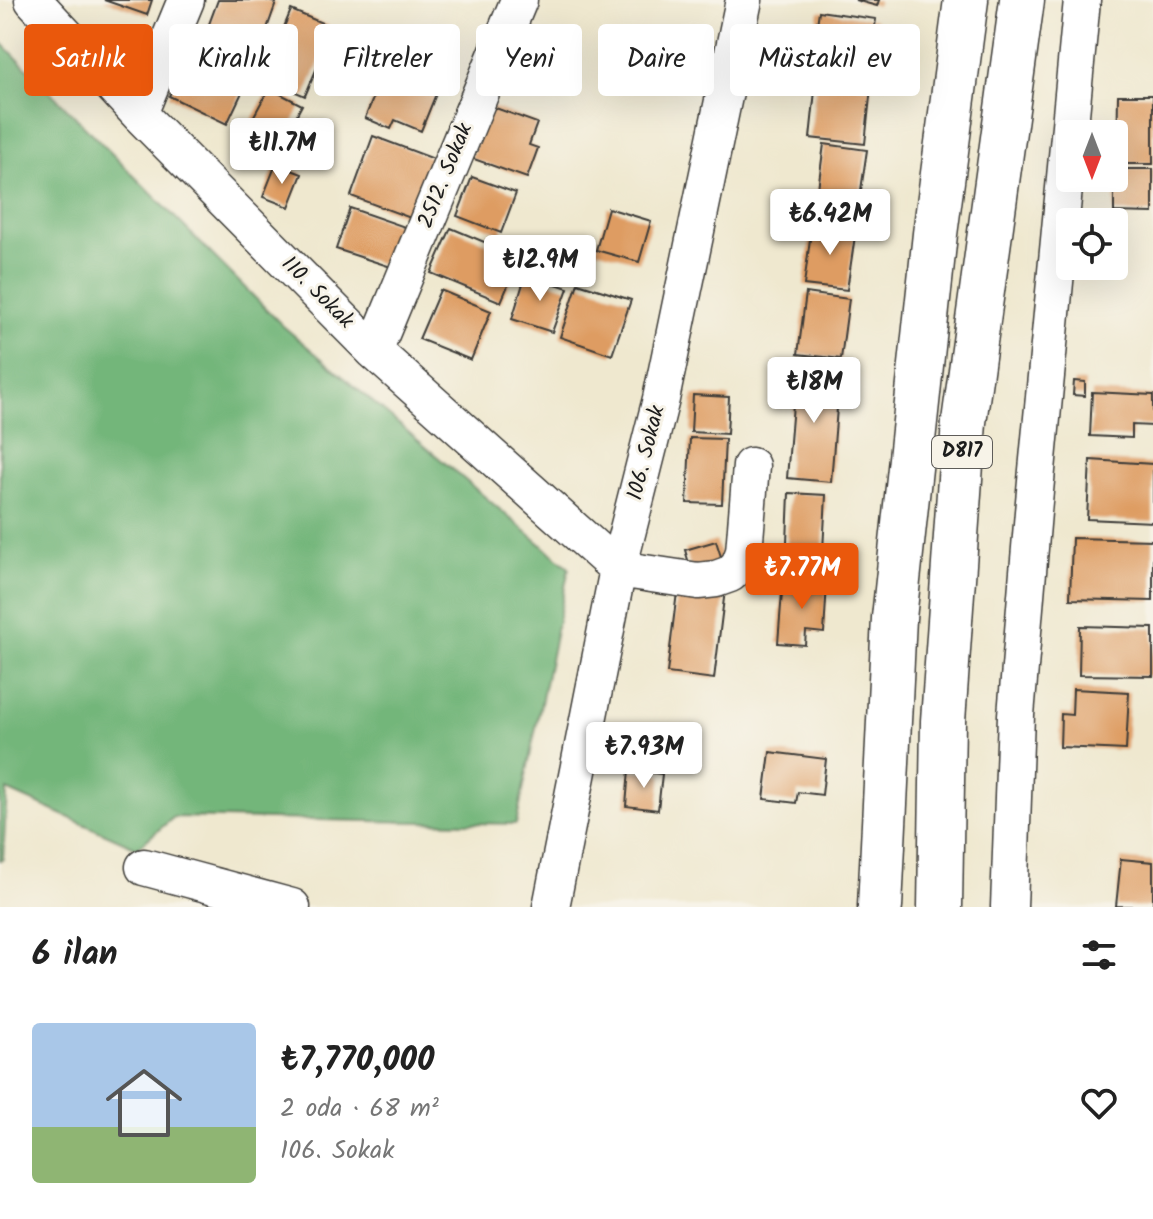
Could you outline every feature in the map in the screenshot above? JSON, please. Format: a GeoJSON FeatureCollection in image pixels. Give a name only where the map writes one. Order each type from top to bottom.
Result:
{"type":"FeatureCollection","features":[{"type":"Feature","properties":{"kind":"highway","name":"D817"},"geometry":{"type":"LineString","coordinates":[[880,907],[894,618],[935,234],[966,0]]}},
{"type":"Feature","properties":{"kind":"highway","name":"D817"},"geometry":{"type":"LineString","coordinates":[[940,907],[943,721],[964,422],[1022,0]]}},
{"type":"Feature","properties":{"kind":"street","name":"110. Sokak"},"geometry":{"type":"LineString","coordinates":[[33,0],[139,114],[374,351],[618,569]]}},
{"type":"Feature","properties":{"kind":"street"},"geometry":{"type":"LineString","coordinates":[[139,114],[186,0]]}},
{"type":"Feature","properties":{"kind":"street","name":"2512. Sokak"},"geometry":{"type":"LineString","coordinates":[[374,351],[519,0]]}},
{"type":"Feature","properties":{"kind":"street","name":"106. Sokak"},"geometry":{"type":"LineString","coordinates":[[551,907],[618,569],[661,399],[744,0]]}},
{"type":"Feature","properties":{"kind":"street"},"geometry":{"type":"LineString","coordinates":[[1009,907],[1017,699],[1082,0]]}},
{"type":"Feature","properties":{"kind":"street"},"geometry":{"type":"LineString","coordinates":[[618,569],[698,581],[730,574],[739,565],[744,552],[751,466]]}},
{"type":"Feature","properties":{"kind":"street"},"geometry":{"type":"LineString","coordinates":[[144,867],[292,907]]}},
{"type":"Feature","properties":{"kind":"green space"},"geometry":{"type":"Polygon","coordinates":[[[0,41],[24,65],[24,96],[55,96],[283,326],[569,568],[516,824],[174,817],[137,848],[7,790],[3,859],[0,860],[0,41]]]}},
{"type":"Feature","properties":{"kind":"building"},"geometry":{"type":"Polygon","coordinates":[[[104,0],[152,0],[147,15],[104,0]]]}},
{"type":"Feature","properties":{"kind":"building"},"geometry":{"type":"Polygon","coordinates":[[[218,0],[266,0],[276,3],[269,24],[209,24],[218,0]]]}},
{"type":"Feature","properties":{"kind":"building"},"geometry":{"type":"Polygon","coordinates":[[[855,0],[879,0],[877,6],[855,0]]]}},
{"type":"Feature","properties":{"kind":"building"},"geometry":{"type":"Polygon","coordinates":[[[291,10],[324,24],[314,24],[314,75],[305,96],[298,93],[298,24],[285,24],[291,10]]]}},
{"type":"Feature","properties":{"kind":"building"},"geometry":{"type":"Polygon","coordinates":[[[819,11],[876,19],[875,24],[817,24],[819,11]]]}},
{"type":"Feature","properties":{"kind":"building"},"geometry":{"type":"Polygon","coordinates":[[[1118,95],[1153,95],[1153,164],[1128,164],[1128,120],[1118,120],[1118,95]]]}},
{"type":"Feature","properties":{"kind":"building"},"geometry":{"type":"Polygon","coordinates":[[[169,96],[240,96],[227,124],[169,96]]]}},
{"type":"Feature","properties":{"kind":"building"},"geometry":{"type":"Polygon","coordinates":[[[265,96],[285,96],[302,105],[274,158],[241,140],[265,96]]]}},
{"type":"Feature","properties":{"kind":"building"},"geometry":{"type":"Polygon","coordinates":[[[374,96],[435,96],[421,131],[395,120],[391,129],[365,118],[374,96]]]}},
{"type":"Feature","properties":{"kind":"building"},"geometry":{"type":"Polygon","coordinates":[[[814,96],[870,96],[865,144],[810,138],[814,96]]]}},
{"type":"Feature","properties":{"kind":"building"},"geometry":{"type":"Polygon","coordinates":[[[490,106],[537,123],[529,145],[538,148],[527,178],[471,158],[490,106]]]}},
{"type":"Feature","properties":{"kind":"building"},"geometry":{"type":"Polygon","coordinates":[[[373,136],[437,160],[416,220],[351,196],[373,136]]]}},
{"type":"Feature","properties":{"kind":"building"},"geometry":{"type":"Polygon","coordinates":[[[824,144],[867,150],[858,210],[816,204],[824,144]]]}},
{"type":"Feature","properties":{"kind":"building"},"geometry":{"type":"Polygon","coordinates":[[[276,164],[302,174],[289,207],[263,197],[276,164]]]}},
{"type":"Feature","properties":{"kind":"building"},"geometry":{"type":"Polygon","coordinates":[[[1128,169],[1153,169],[1153,213],[1128,212],[1128,208],[1114,208],[1114,192],[1128,192],[1128,169]]]}},
{"type":"Feature","properties":{"kind":"building"},"geometry":{"type":"Polygon","coordinates":[[[472,177],[516,193],[501,233],[457,216],[472,177]]]}},
{"type":"Feature","properties":{"kind":"building"},"geometry":{"type":"Polygon","coordinates":[[[350,208],[408,228],[394,268],[336,249],[350,208]]]}},
{"type":"Feature","properties":{"kind":"building"},"geometry":{"type":"Polygon","coordinates":[[[608,208],[651,221],[639,262],[596,250],[608,208]]]}},
{"type":"Feature","properties":{"kind":"building"},"geometry":{"type":"Polygon","coordinates":[[[812,224],[856,229],[847,290],[804,285],[812,224]]]}},
{"type":"Feature","properties":{"kind":"building"},"geometry":{"type":"Polygon","coordinates":[[[451,228],[520,257],[501,302],[431,273],[451,228]]]}},
{"type":"Feature","properties":{"kind":"building"},"geometry":{"type":"Polygon","coordinates":[[[526,274],[568,288],[552,332],[512,319],[526,274]]]}},
{"type":"Feature","properties":{"kind":"building"},"geometry":{"type":"Polygon","coordinates":[[[578,283],[631,300],[612,355],[560,337],[578,283]]]}},
{"type":"Feature","properties":{"kind":"building"},"geometry":{"type":"Polygon","coordinates":[[[440,290],[491,311],[471,360],[419,339],[440,290]]]}},
{"type":"Feature","properties":{"kind":"building"},"geometry":{"type":"Polygon","coordinates":[[[806,293],[849,299],[841,359],[798,354],[806,293]]]}},
{"type":"Feature","properties":{"kind":"building"},"geometry":{"type":"Polygon","coordinates":[[[796,368],[840,371],[831,482],[787,478],[796,368]]]}},
{"type":"Feature","properties":{"kind":"building"},"geometry":{"type":"Polygon","coordinates":[[[1074,381],[1085,382],[1085,396],[1073,395],[1074,381]]]}},
{"type":"Feature","properties":{"kind":"building"},"geometry":{"type":"Polygon","coordinates":[[[1092,392],[1153,395],[1153,426],[1132,425],[1132,438],[1090,436],[1092,392]]]}},
{"type":"Feature","properties":{"kind":"building"},"geometry":{"type":"Polygon","coordinates":[[[693,395],[729,397],[727,434],[691,432],[693,395]]]}},
{"type":"Feature","properties":{"kind":"building"},"geometry":{"type":"Polygon","coordinates":[[[690,438],[725,439],[722,504],[687,503],[690,438]]]}},
{"type":"Feature","properties":{"kind":"building"},"geometry":{"type":"Polygon","coordinates":[[[1090,460],[1153,464],[1153,522],[1087,519],[1090,460]]]}},
{"type":"Feature","properties":{"kind":"building"},"geometry":{"type":"Polygon","coordinates":[[[789,493],[826,495],[822,569],[786,567],[789,493]]]}},
{"type":"Feature","properties":{"kind":"building"},"geometry":{"type":"Polygon","coordinates":[[[1072,538],[1153,540],[1153,601],[1070,599],[1072,538]]]}},
{"type":"Feature","properties":{"kind":"building"},"geometry":{"type":"Polygon","coordinates":[[[716,541],[723,563],[692,573],[685,550],[716,541]]]}},
{"type":"Feature","properties":{"kind":"building"},"geometry":{"type":"Polygon","coordinates":[[[783,580],[827,583],[824,633],[806,631],[805,645],[778,643],[783,580]]]}},
{"type":"Feature","properties":{"kind":"building"},"geometry":{"type":"Polygon","coordinates":[[[678,584],[725,590],[714,679],[667,673],[678,584]]]}},
{"type":"Feature","properties":{"kind":"building"},"geometry":{"type":"Polygon","coordinates":[[[1080,626],[1153,628],[1153,676],[1079,675],[1080,626]]]}},
{"type":"Feature","properties":{"kind":"building"},"geometry":{"type":"Polygon","coordinates":[[[1073,689],[1129,692],[1126,750],[1060,747],[1061,714],[1072,715],[1073,689]]]}},
{"type":"Feature","properties":{"kind":"building"},"geometry":{"type":"Polygon","coordinates":[[[770,752],[826,759],[822,795],[798,792],[796,803],[764,799],[770,752]]]}},
{"type":"Feature","properties":{"kind":"building"},"geometry":{"type":"Polygon","coordinates":[[[629,770],[662,774],[658,810],[626,806],[629,770]]]}},
{"type":"Feature","properties":{"kind":"building"},"geometry":{"type":"Polygon","coordinates":[[[1121,859],[1153,862],[1153,907],[1116,906],[1121,859]]]}}]}
